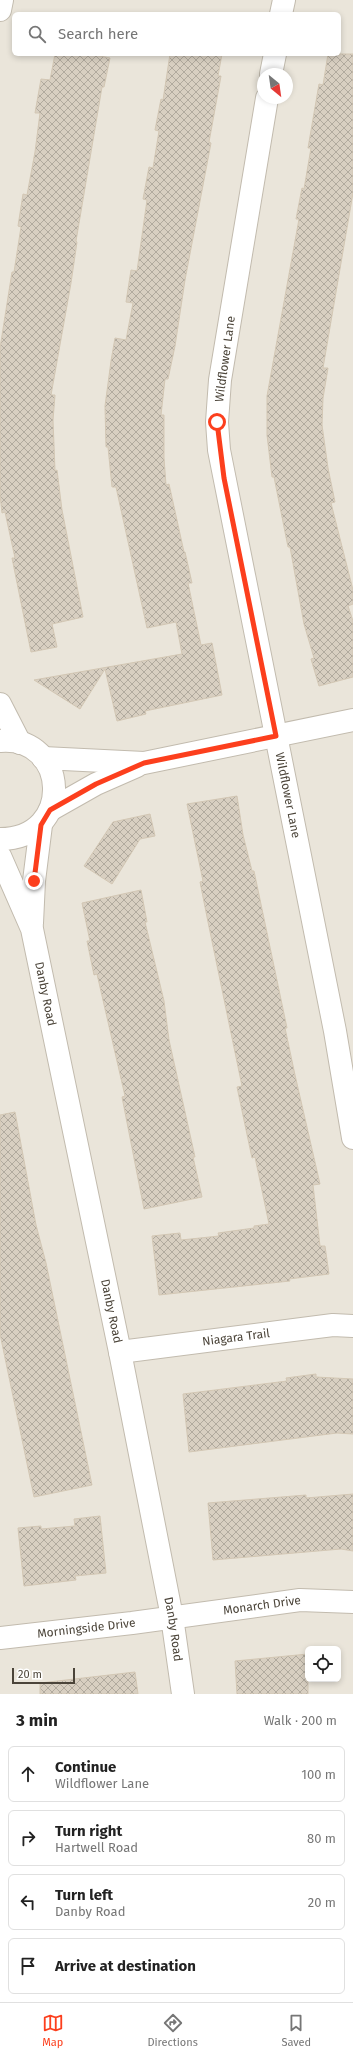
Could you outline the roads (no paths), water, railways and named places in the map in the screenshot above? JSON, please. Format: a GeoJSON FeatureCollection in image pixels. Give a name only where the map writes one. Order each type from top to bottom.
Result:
{"type":"FeatureCollection","features":[{"type":"Feature","properties":{"kind":"street"},"geometry":{"type":"LineString","coordinates":[[0,10],[2,0]]}},
{"type":"Feature","properties":{"kind":"street"},"geometry":{"type":"LineString","coordinates":[[281,12],[284,0]]}},
{"type":"Feature","properties":{"kind":"street"},"geometry":{"type":"LineString","coordinates":[[272,68],[275,56]]}},
{"type":"Feature","properties":{"kind":"street","name":"Wildflower Lane"},"geometry":{"type":"LineString","coordinates":[[266,104],[220,380],[217,422],[224,478],[335,1031],[353,1138]]}},
{"type":"Feature","properties":{"kind":"street"},"geometry":{"type":"LineString","coordinates":[[0,704],[10,742],[37,752],[43,758],[144,763]]}},
{"type":"Feature","properties":{"kind":"street"},"geometry":{"type":"LineString","coordinates":[[0,839],[18,838],[26,835],[46,817],[96,784],[144,763],[353,720]]}},
{"type":"Feature","properties":{"kind":"street","name":"Danby Road"},"geometry":{"type":"LineString","coordinates":[[32,929],[34,881],[46,817],[53,801],[54,784],[52,775],[43,758]]}},
{"type":"Feature","properties":{"kind":"street","name":"Danby Road"},"geometry":{"type":"LineString","coordinates":[[0,856],[32,929],[120,1352],[172,1617],[184,1694]]}},
{"type":"Feature","properties":{"kind":"street","name":"Niagara Trail"},"geometry":{"type":"LineString","coordinates":[[120,1352],[333,1325],[353,1326]]}},
{"type":"Feature","properties":{"kind":"street","name":"Monarch Drive"},"geometry":{"type":"LineString","coordinates":[[172,1617],[300,1600],[353,1602]]}},
{"type":"Feature","properties":{"kind":"street","name":"Morningside Drive"},"geometry":{"type":"LineString","coordinates":[[0,1638],[172,1617]]}}]}
